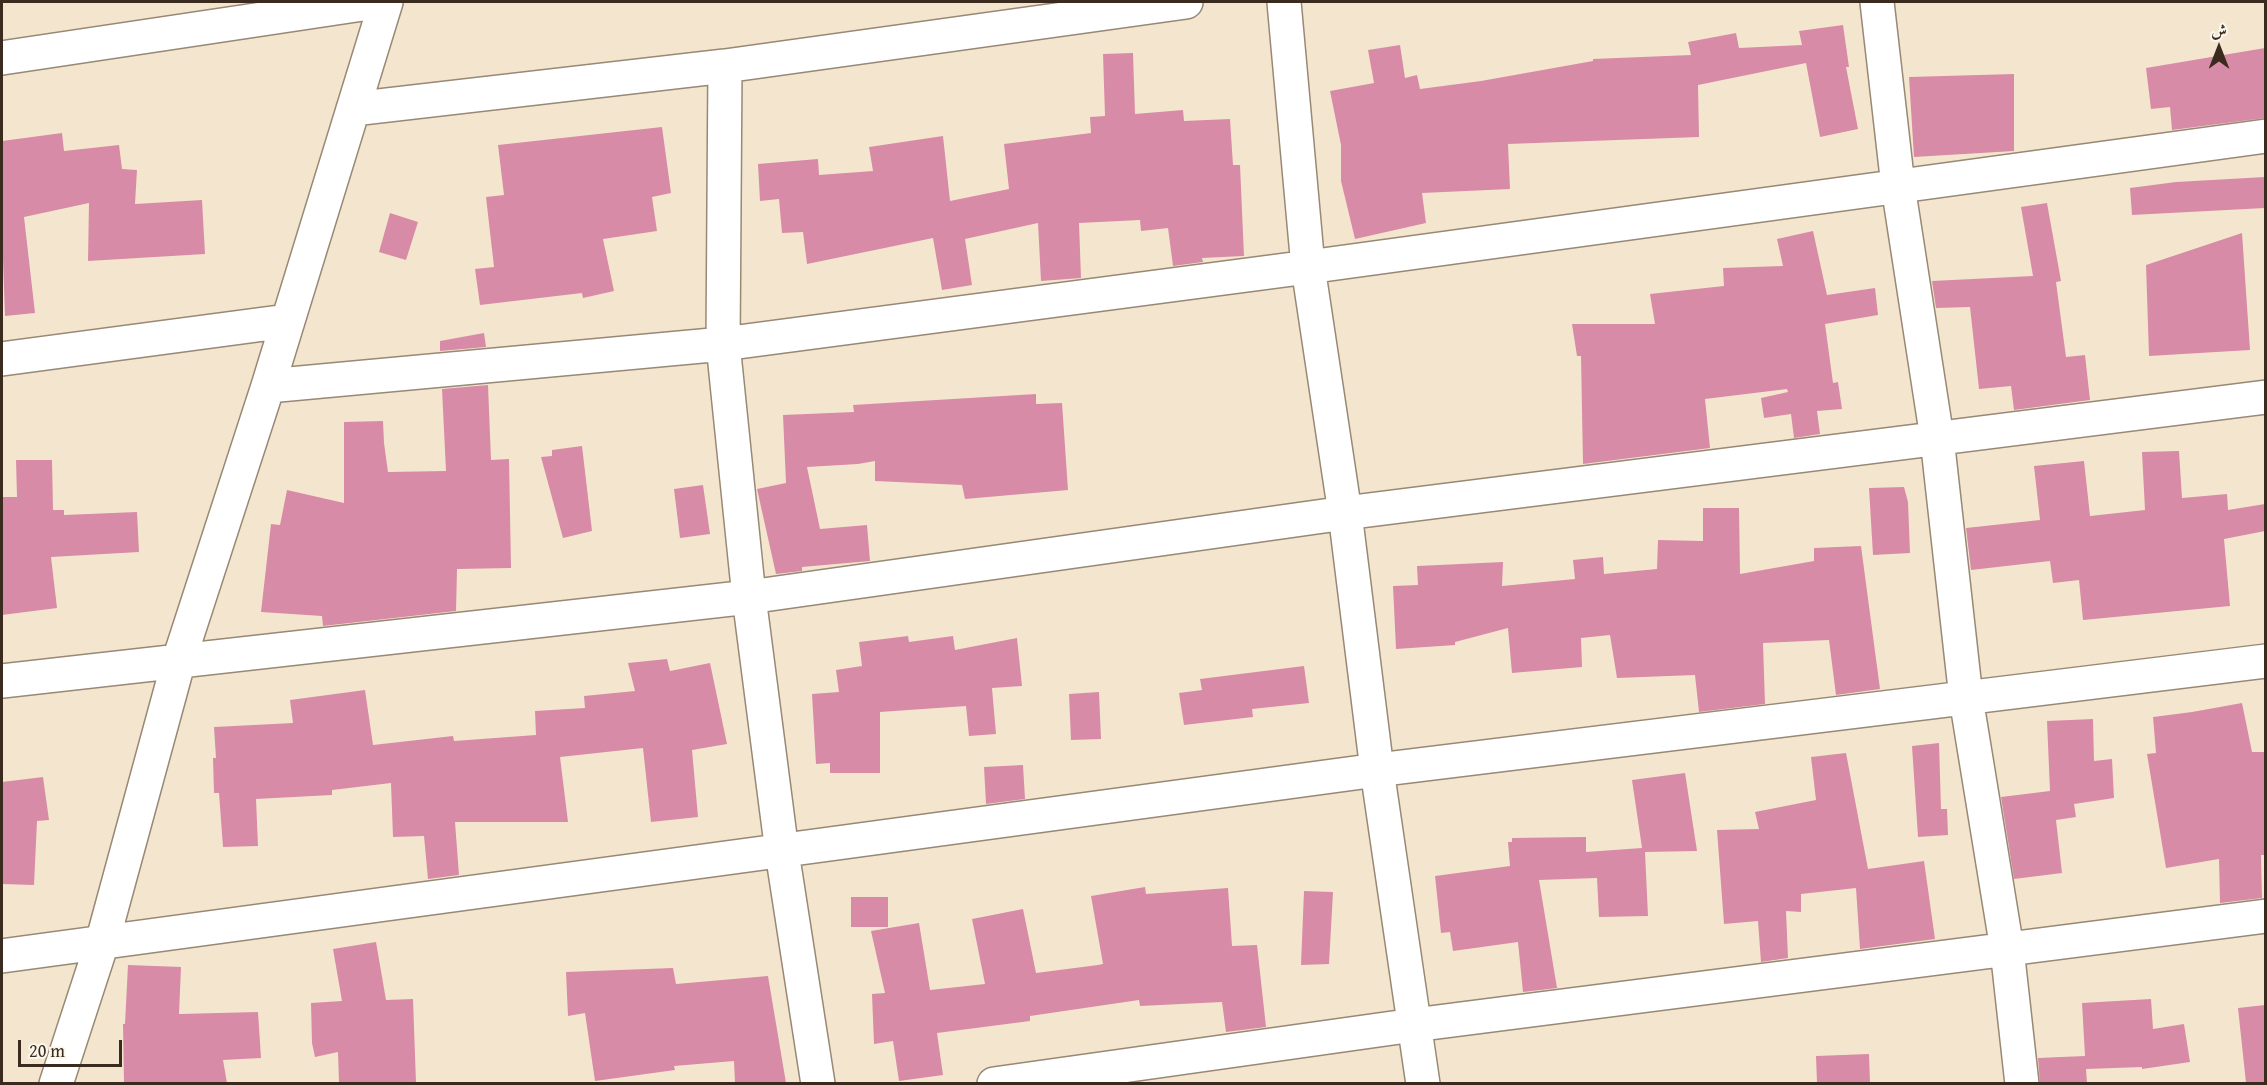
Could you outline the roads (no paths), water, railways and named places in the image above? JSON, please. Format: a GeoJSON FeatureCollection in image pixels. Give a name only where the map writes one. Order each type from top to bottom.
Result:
{"type":"FeatureCollection","features":[{"type":"Feature","properties":{"kind":"street"},"geometry":{"type":"LineString","coordinates":[[2,58],[215,13],[376,2]]}},
{"type":"Feature","properties":{"kind":"street"},"geometry":{"type":"LineString","coordinates":[[56,1083],[102,943],[179,660],[268,386],[386,2]]}},
{"type":"Feature","properties":{"kind":"street"},"geometry":{"type":"LineString","coordinates":[[353,109],[725,66],[1186,2]]}},
{"type":"Feature","properties":{"kind":"street"},"geometry":{"type":"LineString","coordinates":[[1284,2],[1308,267],[1345,513],[1377,770],[1423,1083]]}},
{"type":"Feature","properties":{"kind":"street"},"geometry":{"type":"LineString","coordinates":[[1877,2],[1898,186],[1937,438],[1966,698],[2007,950],[2022,1083]]}},
{"type":"Feature","properties":{"kind":"street"},"geometry":{"type":"LineString","coordinates":[[725,66],[723,344],[749,597],[782,852],[818,1083]]}},
{"type":"Feature","properties":{"kind":"street"},"geometry":{"type":"LineString","coordinates":[[268,386],[723,344],[1308,267],[2265,136]]}},
{"type":"Feature","properties":{"kind":"street"},"geometry":{"type":"LineString","coordinates":[[2,360],[287,321]]}},
{"type":"Feature","properties":{"kind":"street"},"geometry":{"type":"LineString","coordinates":[[2,681],[749,597],[1345,513],[2265,397]]}},
{"type":"Feature","properties":{"kind":"street"},"geometry":{"type":"LineString","coordinates":[[2,956],[1377,770],[2265,661]]}},
{"type":"Feature","properties":{"kind":"street"},"geometry":{"type":"LineString","coordinates":[[994,1083],[1414,1025],[2265,916]]}}]}
